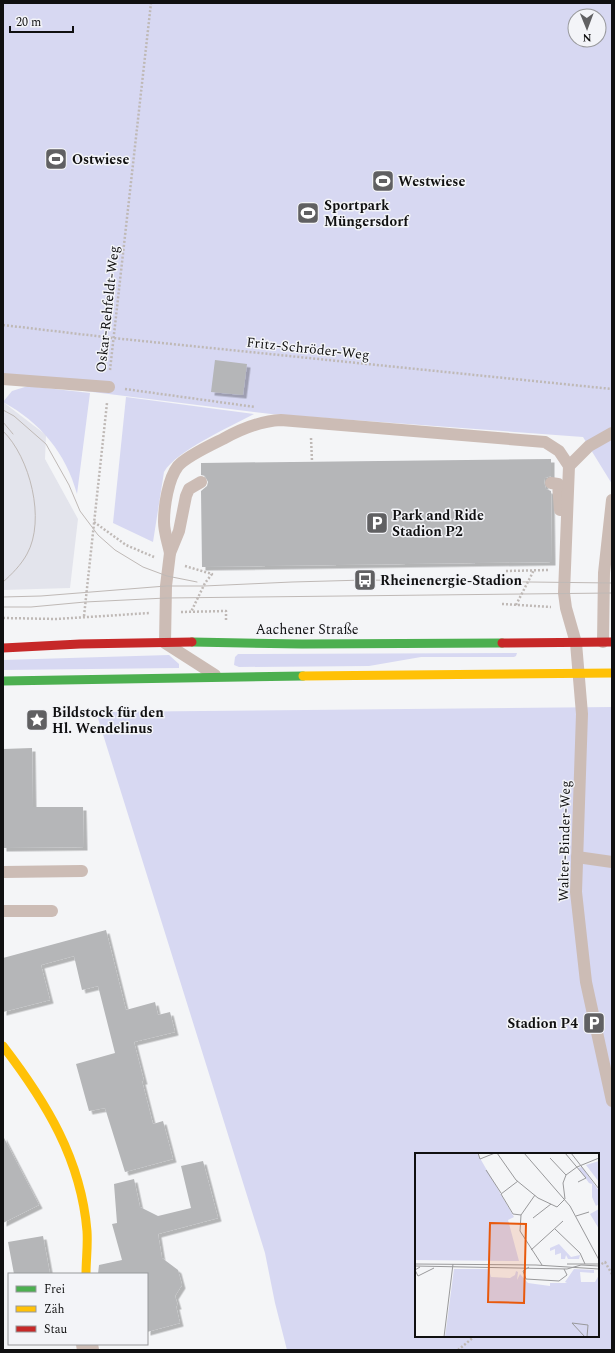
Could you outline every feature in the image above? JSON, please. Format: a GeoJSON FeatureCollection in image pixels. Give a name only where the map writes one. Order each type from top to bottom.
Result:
{"type":"FeatureCollection","features":[{"type":"Feature","properties":{"kind":"main road","name":"Aachener Straße"},"geometry":{"type":"LineString","coordinates":[[3,648],[80,644],[165,643],[608,642]]}},
{"type":"Feature","properties":{"kind":"main road"},"geometry":{"type":"LineString","coordinates":[[3,681],[612,673]]}},
{"type":"Feature","properties":{"kind":"main road"},"geometry":{"type":"LineString","coordinates":[[3,1046],[29,1080],[58,1129],[70,1159],[80,1192],[87,1232],[86,1273]]}},
{"type":"Feature","properties":{"kind":"lane"},"geometry":{"type":"LineString","coordinates":[[3,380],[109,387]]}},
{"type":"Feature","properties":{"kind":"lane"},"geometry":{"type":"LineString","coordinates":[[170,553],[164,523],[167,495],[172,478],[178,466],[201,449],[227,436],[243,429],[269,421],[545,442],[559,451],[569,466],[564,569]]}},
{"type":"Feature","properties":{"kind":"lane"},"geometry":{"type":"LineString","coordinates":[[569,466],[589,446],[612,433]]}},
{"type":"Feature","properties":{"kind":"lane"},"geometry":{"type":"LineString","coordinates":[[201,482],[189,490],[186,496],[179,530],[170,553],[166,586],[165,643],[218,677]]}},
{"type":"Feature","properties":{"kind":"lane"},"geometry":{"type":"LineString","coordinates":[[551,484],[558,484],[564,569]]}},
{"type":"Feature","properties":{"kind":"lane"},"geometry":{"type":"LineString","coordinates":[[608,642],[604,574],[612,500]]}},
{"type":"Feature","properties":{"kind":"lane","name":"Walter-Binder-Weg"},"geometry":{"type":"LineString","coordinates":[[564,569],[564,593],[566,608],[576,642],[582,714],[576,892],[586,982],[612,1101]]}},
{"type":"Feature","properties":{"kind":"lane"},"geometry":{"type":"LineString","coordinates":[[577,857],[612,862]]}},
{"type":"Feature","properties":{"kind":"lane"},"geometry":{"type":"LineString","coordinates":[[3,872],[82,872]]}},
{"type":"Feature","properties":{"kind":"lane"},"geometry":{"type":"LineString","coordinates":[[3,911],[52,911]]}},
{"type":"Feature","properties":{"kind":"path","name":"Oskar-Rehfeldt-Weg"},"geometry":{"type":"LineString","coordinates":[[3,618],[57,619],[84,616],[150,3]]}},
{"type":"Feature","properties":{"kind":"path","name":"Fritz-Schröder-Weg"},"geometry":{"type":"LineString","coordinates":[[3,325],[113,338],[612,389]]}},
{"type":"Feature","properties":{"kind":"path"},"geometry":{"type":"LineString","coordinates":[[109,387],[262,408],[269,421]]}},
{"type":"Feature","properties":{"kind":"path"},"geometry":{"type":"LineString","coordinates":[[310,423],[312,461]]}},
{"type":"Feature","properties":{"kind":"path"},"geometry":{"type":"LineString","coordinates":[[506,571],[564,569]]}},
{"type":"Feature","properties":{"kind":"path"},"geometry":{"type":"LineString","coordinates":[[516,605],[534,570]]}},
{"type":"Feature","properties":{"kind":"path"},"geometry":{"type":"LineString","coordinates":[[599,1265],[605,1262],[612,1274]]}},
{"type":"Feature","properties":{"kind":"path"},"geometry":{"type":"LineString","coordinates":[[458,1350],[474,1337]]}},
{"type":"Feature","properties":{"kind":"shaded area","name":"Westwiese"},"geometry":{"type":"Polygon","coordinates":[[[3,3],[612,3],[612,484],[583,437],[271,414],[36,385],[3,385],[3,3]]]}},
{"type":"Feature","properties":{"kind":"shaded area"},"geometry":{"type":"Polygon","coordinates":[[[28,386],[90,393],[77,494],[66,465],[50,440],[29,419],[3,402],[12,391],[28,386]]]}},
{"type":"Feature","properties":{"kind":"shaded area"},"geometry":{"type":"Polygon","coordinates":[[[126,397],[254,414],[192,447],[180,455],[164,472],[153,542],[113,523],[126,397]]]}},
{"type":"Feature","properties":{"kind":"shaded area"},"geometry":{"type":"Polygon","coordinates":[[[3,402],[46,435],[45,459],[78,519],[70,588],[3,590],[3,402]]]}},
{"type":"Feature","properties":{"kind":"shaded area"},"geometry":{"type":"Polygon","coordinates":[[[517,653],[514,657],[421,657],[369,666],[239,667],[234,665],[235,657],[238,654],[517,653]]]}},
{"type":"Feature","properties":{"kind":"shaded area"},"geometry":{"type":"Polygon","coordinates":[[[169,655],[179,664],[179,668],[3,670],[3,660],[169,655]]]}},
{"type":"Feature","properties":{"kind":"shaded area"},"geometry":{"type":"Polygon","coordinates":[[[612,707],[612,1350],[287,1350],[275,1303],[265,1253],[96,712],[612,707]]]}},
{"type":"Feature","properties":{"kind":"building"},"geometry":{"type":"Polygon","coordinates":[[[215,360],[247,364],[243,395],[211,392],[215,360]]]}},
{"type":"Feature","properties":{"kind":"building","name":"Park and Ride Stadion P2"},"geometry":{"type":"Polygon","coordinates":[[[551,459],[551,476],[545,478],[544,482],[546,489],[551,491],[552,562],[202,567],[201,491],[207,486],[208,482],[205,476],[201,475],[201,463],[551,459]]]}},
{"type":"Feature","properties":{"kind":"building"},"geometry":{"type":"Polygon","coordinates":[[[32,748],[33,807],[83,807],[84,847],[3,848],[3,749],[32,748]]]}},
{"type":"Feature","properties":{"kind":"building"},"geometry":{"type":"Polygon","coordinates":[[[106,930],[126,1010],[155,1002],[158,1015],[170,1012],[175,1032],[134,1042],[153,1124],[163,1121],[173,1159],[125,1172],[105,1108],[89,1111],[76,1064],[115,1053],[98,986],[82,990],[74,956],[41,965],[50,1000],[3,1012],[3,958],[106,930]]]}},
{"type":"Feature","properties":{"kind":"building"},"geometry":{"type":"Polygon","coordinates":[[[3,1136],[39,1205],[3,1223],[3,1136]]]}},
{"type":"Feature","properties":{"kind":"building"},"geometry":{"type":"Polygon","coordinates":[[[203,1161],[218,1218],[158,1234],[162,1258],[178,1270],[182,1285],[175,1296],[180,1323],[148,1332],[148,1273],[98,1273],[99,1265],[122,1260],[112,1224],[117,1223],[114,1184],[134,1179],[140,1207],[158,1216],[191,1208],[181,1166],[203,1161]]]}},
{"type":"Feature","properties":{"kind":"building"},"geometry":{"type":"Polygon","coordinates":[[[43,1236],[50,1273],[14,1273],[8,1242],[43,1236]]]}},
{"type":"Feature","properties":{"kind":"tram line"},"geometry":{"type":"LineString","coordinates":[[3,410],[14,416],[46,444],[69,485],[80,511],[98,535],[115,550],[143,567],[167,576],[197,582]]}},
{"type":"Feature","properties":{"kind":"tram line"},"geometry":{"type":"LineString","coordinates":[[3,422],[13,434]]}},
{"type":"Feature","properties":{"kind":"tram line"},"geometry":{"type":"LineString","coordinates":[[3,431],[13,442],[21,456],[32,490],[35,507],[33,540],[22,562],[3,582]]}},
{"type":"Feature","properties":{"kind":"tram line"},"geometry":{"type":"LineString","coordinates":[[3,597],[41,596],[166,586],[365,580],[612,583]]}},
{"type":"Feature","properties":{"kind":"tram line"},"geometry":{"type":"LineString","coordinates":[[3,607],[31,607],[85,602],[166,598],[612,593]]}},
{"type":"Feature","properties":{"kind":"traffic: fast"},"geometry":{"type":"LineString","coordinates":[[192,642],[302,644],[502,643]]}},
{"type":"Feature","properties":{"kind":"traffic: fast"},"geometry":{"type":"LineString","coordinates":[[3,681],[303,676]]}},
{"type":"Feature","properties":{"kind":"traffic: slow"},"geometry":{"type":"LineString","coordinates":[[303,676],[612,673]]}},
{"type":"Feature","properties":{"kind":"traffic: slow"},"geometry":{"type":"LineString","coordinates":[[3,1046],[19,1067],[47,1110],[59,1132],[69,1156],[77,1180],[87,1231],[86,1273]]}},
{"type":"Feature","properties":{"kind":"traffic: jam"},"geometry":{"type":"LineString","coordinates":[[3,648],[80,644],[192,642]]}},
{"type":"Feature","properties":{"kind":"traffic: jam"},"geometry":{"type":"LineString","coordinates":[[502,643],[612,642]]}},
{"type":"Feature","properties":{"kind":"place","name":"Ostwiese"},"geometry":{"type":"Point","coordinates":[56,159]}},
{"type":"Feature","properties":{"kind":"place","name":"Westwiese"},"geometry":{"type":"Point","coordinates":[383,181]}},
{"type":"Feature","properties":{"kind":"place","name":"Sportpark Müngersdorf"},"geometry":{"type":"Point","coordinates":[308,213]}},
{"type":"Feature","properties":{"kind":"place","name":"Park and Ride Stadion P2"},"geometry":{"type":"Point","coordinates":[377,523]}},
{"type":"Feature","properties":{"kind":"place","name":"Rheinenergie-Stadion"},"geometry":{"type":"Point","coordinates":[365,580]}},
{"type":"Feature","properties":{"kind":"place","name":"Bildstock für den Hl. Wendelinus"},"geometry":{"type":"Point","coordinates":[37,720]}},
{"type":"Feature","properties":{"kind":"place","name":"Stadion P4"},"geometry":{"type":"Point","coordinates":[594,1023]}}]}
